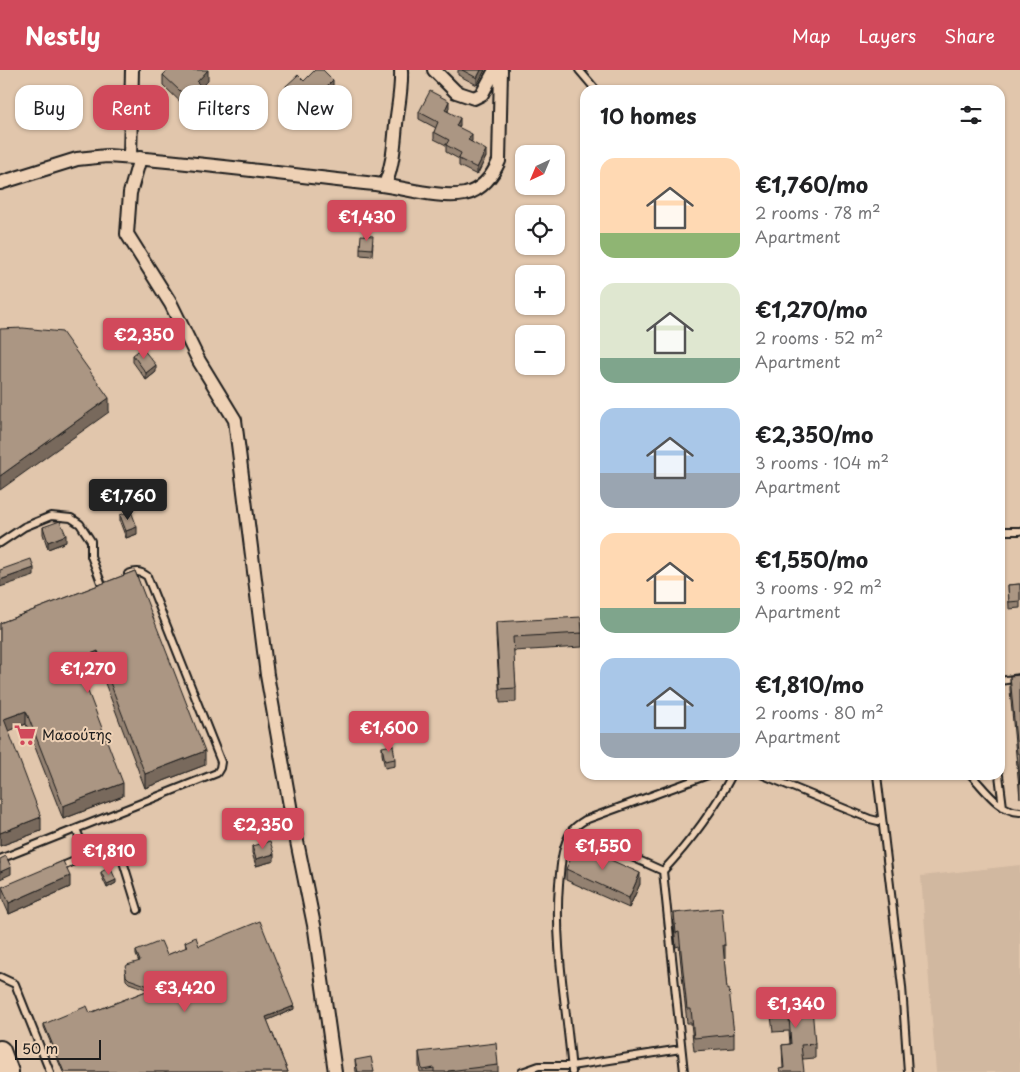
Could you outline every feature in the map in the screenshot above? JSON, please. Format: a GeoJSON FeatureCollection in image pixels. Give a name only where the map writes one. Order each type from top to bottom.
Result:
{"type":"FeatureCollection","features":[{"type":"Feature","properties":{"kind":"street"},"geometry":{"type":"LineString","coordinates":[[132,70],[135,158],[130,193],[128,234],[171,304],[199,361],[235,420],[267,675],[292,817],[316,930],[335,1072]]}},
{"type":"Feature","properties":{"kind":"street"},"geometry":{"type":"LineString","coordinates":[[385,186],[394,155],[396,124],[402,85],[401,70]]}},
{"type":"Feature","properties":{"kind":"street"},"geometry":{"type":"LineString","coordinates":[[434,70],[456,92],[474,98],[482,94],[495,70]]}},
{"type":"Feature","properties":{"kind":"street"},"geometry":{"type":"LineString","coordinates":[[0,183],[77,159],[107,156],[385,186],[450,195],[467,193],[486,182],[500,161],[501,70]]}},
{"type":"Feature","properties":{"kind":"lane"},"geometry":{"type":"LineString","coordinates":[[579,70],[592,85]]}},
{"type":"Feature","properties":{"kind":"lane"},"geometry":{"type":"LineString","coordinates":[[0,542],[24,527],[51,516],[71,518],[80,524],[91,541],[91,556],[102,585]]}},
{"type":"Feature","properties":{"kind":"lane"},"geometry":{"type":"LineString","coordinates":[[1005,531],[1020,530]]}},
{"type":"Feature","properties":{"kind":"lane"},"geometry":{"type":"LineString","coordinates":[[0,859],[217,773],[220,768],[221,762],[147,576],[135,571],[119,578]]}},
{"type":"Feature","properties":{"kind":"lane"},"geometry":{"type":"LineString","coordinates":[[94,588],[111,581]]}},
{"type":"Feature","properties":{"kind":"lane"},"geometry":{"type":"LineString","coordinates":[[1005,680],[1020,678]]}},
{"type":"Feature","properties":{"kind":"lane"},"geometry":{"type":"LineString","coordinates":[[572,1069],[558,948],[558,910],[563,850],[572,830],[585,820],[694,780]]}},
{"type":"Feature","properties":{"kind":"lane"},"geometry":{"type":"LineString","coordinates":[[684,1072],[663,871],[686,846],[722,796],[730,780]]}},
{"type":"Feature","properties":{"kind":"lane"},"geometry":{"type":"LineString","coordinates":[[776,780],[870,819],[878,821],[882,819]]}},
{"type":"Feature","properties":{"kind":"lane"},"geometry":{"type":"LineString","coordinates":[[878,780],[902,987],[908,1072]]}},
{"type":"Feature","properties":{"kind":"lane"},"geometry":{"type":"LineString","coordinates":[[976,780],[1003,807],[1020,812]]}},
{"type":"Feature","properties":{"kind":"lane"},"geometry":{"type":"LineString","coordinates":[[1000,780],[1003,807]]}},
{"type":"Feature","properties":{"kind":"lane"},"geometry":{"type":"LineString","coordinates":[[76,829],[87,856]]}},
{"type":"Feature","properties":{"kind":"lane"},"geometry":{"type":"LineString","coordinates":[[572,830],[663,871]]}},
{"type":"Feature","properties":{"kind":"lane"},"geometry":{"type":"LineString","coordinates":[[54,870],[87,856],[110,849],[116,850],[121,855],[138,910]]}},
{"type":"Feature","properties":{"kind":"lane"},"geometry":{"type":"LineString","coordinates":[[0,976],[15,984],[50,1072]]}},
{"type":"Feature","properties":{"kind":"lane"},"geometry":{"type":"LineString","coordinates":[[522,1072],[539,1066],[572,1069],[681,1049]]}},
{"type":"Feature","properties":{"kind":"shaded area"},"geometry":{"type":"Polygon","coordinates":[[[1020,865],[1020,1072],[936,1072],[921,876],[1020,865]]]}},
{"type":"Feature","properties":{"kind":"building"},"geometry":{"type":"Polygon","coordinates":[[[168,70],[208,70],[197,82],[200,85],[179,85],[179,90],[163,75],[168,70]]]}},
{"type":"Feature","properties":{"kind":"building"},"geometry":{"type":"Polygon","coordinates":[[[315,70],[323,70],[333,80],[328,85],[287,85],[298,75],[304,81],[315,70]]]}},
{"type":"Feature","properties":{"kind":"building"},"geometry":{"type":"Polygon","coordinates":[[[462,70],[481,70],[477,78],[462,70]]]}},
{"type":"Feature","properties":{"kind":"building"},"geometry":{"type":"Polygon","coordinates":[[[430,91],[449,101],[445,110],[460,118],[456,126],[472,134],[468,140],[486,150],[477,168],[459,159],[461,153],[446,145],[449,140],[434,132],[438,122],[419,112],[430,91]]]}},
{"type":"Feature","properties":{"kind":"building"},"geometry":{"type":"Polygon","coordinates":[[[361,235],[373,236],[372,249],[360,248],[361,235]]]}},
{"type":"Feature","properties":{"kind":"building"},"geometry":{"type":"Polygon","coordinates":[[[23,328],[62,332],[109,398],[0,476],[0,329],[23,328]]]}},
{"type":"Feature","properties":{"kind":"building"},"geometry":{"type":"Polygon","coordinates":[[[142,348],[156,365],[146,373],[133,355],[142,348]]]}},
{"type":"Feature","properties":{"kind":"building"},"geometry":{"type":"Polygon","coordinates":[[[131,511],[137,527],[126,531],[120,515],[131,511]]]}},
{"type":"Feature","properties":{"kind":"building"},"geometry":{"type":"Polygon","coordinates":[[[60,521],[66,535],[48,542],[43,527],[60,521]]]}},
{"type":"Feature","properties":{"kind":"building"},"geometry":{"type":"Polygon","coordinates":[[[31,559],[34,568],[0,580],[0,570],[31,559]]]}},
{"type":"Feature","properties":{"kind":"building"},"geometry":{"type":"Polygon","coordinates":[[[135,571],[205,751],[145,774],[98,651],[76,660],[123,783],[63,806],[26,711],[4,719],[41,817],[0,833],[0,623],[135,571]]]}},
{"type":"Feature","properties":{"kind":"building"},"geometry":{"type":"Polygon","coordinates":[[[1020,584],[1020,601],[1009,602],[1008,585],[1020,584]]]}},
{"type":"Feature","properties":{"kind":"building"},"geometry":{"type":"Polygon","coordinates":[[[580,617],[580,633],[513,637],[516,688],[500,689],[496,622],[580,617]]]}},
{"type":"Feature","properties":{"kind":"building"},"geometry":{"type":"Polygon","coordinates":[[[1020,675],[1020,784],[1010,676],[1020,675]]]}},
{"type":"Feature","properties":{"kind":"building"},"geometry":{"type":"Polygon","coordinates":[[[393,745],[395,759],[385,761],[382,747],[393,745]]]}},
{"type":"Feature","properties":{"kind":"building"},"geometry":{"type":"Polygon","coordinates":[[[270,841],[274,854],[256,859],[252,846],[270,841]]]}},
{"type":"Feature","properties":{"kind":"building"},"geometry":{"type":"Polygon","coordinates":[[[577,845],[640,873],[629,898],[566,869],[577,845]]]}},
{"type":"Feature","properties":{"kind":"building"},"geometry":{"type":"Polygon","coordinates":[[[6,856],[11,867],[0,872],[0,859],[6,856]]]}},
{"type":"Feature","properties":{"kind":"building"},"geometry":{"type":"Polygon","coordinates":[[[63,861],[70,876],[9,903],[2,887],[63,861]]]}},
{"type":"Feature","properties":{"kind":"building"},"geometry":{"type":"Polygon","coordinates":[[[110,867],[116,880],[107,884],[101,872],[110,867]]]}},
{"type":"Feature","properties":{"kind":"building"},"geometry":{"type":"Polygon","coordinates":[[[722,908],[727,990],[729,989],[734,1034],[694,1038],[691,1009],[687,1009],[679,932],[676,933],[674,913],[722,908]]]}},
{"type":"Feature","properties":{"kind":"building"},"geometry":{"type":"Polygon","coordinates":[[[260,921],[294,1006],[266,1017],[288,1072],[64,1072],[44,1024],[87,1006],[90,1013],[154,988],[129,979],[126,976],[125,969],[127,965],[140,961],[136,951],[161,941],[167,955],[187,947],[185,942],[196,937],[199,946],[260,921]]]}},
{"type":"Feature","properties":{"kind":"building"},"geometry":{"type":"Polygon","coordinates":[[[811,995],[815,1044],[801,1045],[804,1072],[780,1072],[779,1069],[784,1068],[782,1045],[791,1044],[789,1017],[773,1018],[771,1002],[787,1000],[786,997],[811,995]]]}},
{"type":"Feature","properties":{"kind":"building"},"geometry":{"type":"Polygon","coordinates":[[[496,1043],[498,1065],[448,1072],[434,1072],[434,1068],[422,1070],[419,1052],[496,1043]]]}},
{"type":"Feature","properties":{"kind":"building"},"geometry":{"type":"Polygon","coordinates":[[[371,1057],[374,1072],[358,1072],[355,1060],[371,1057]]]}},
{"type":"Feature","properties":{"kind":"place","name":"Μασούτης"},"geometry":{"type":"Point","coordinates":[25,735]}}]}
